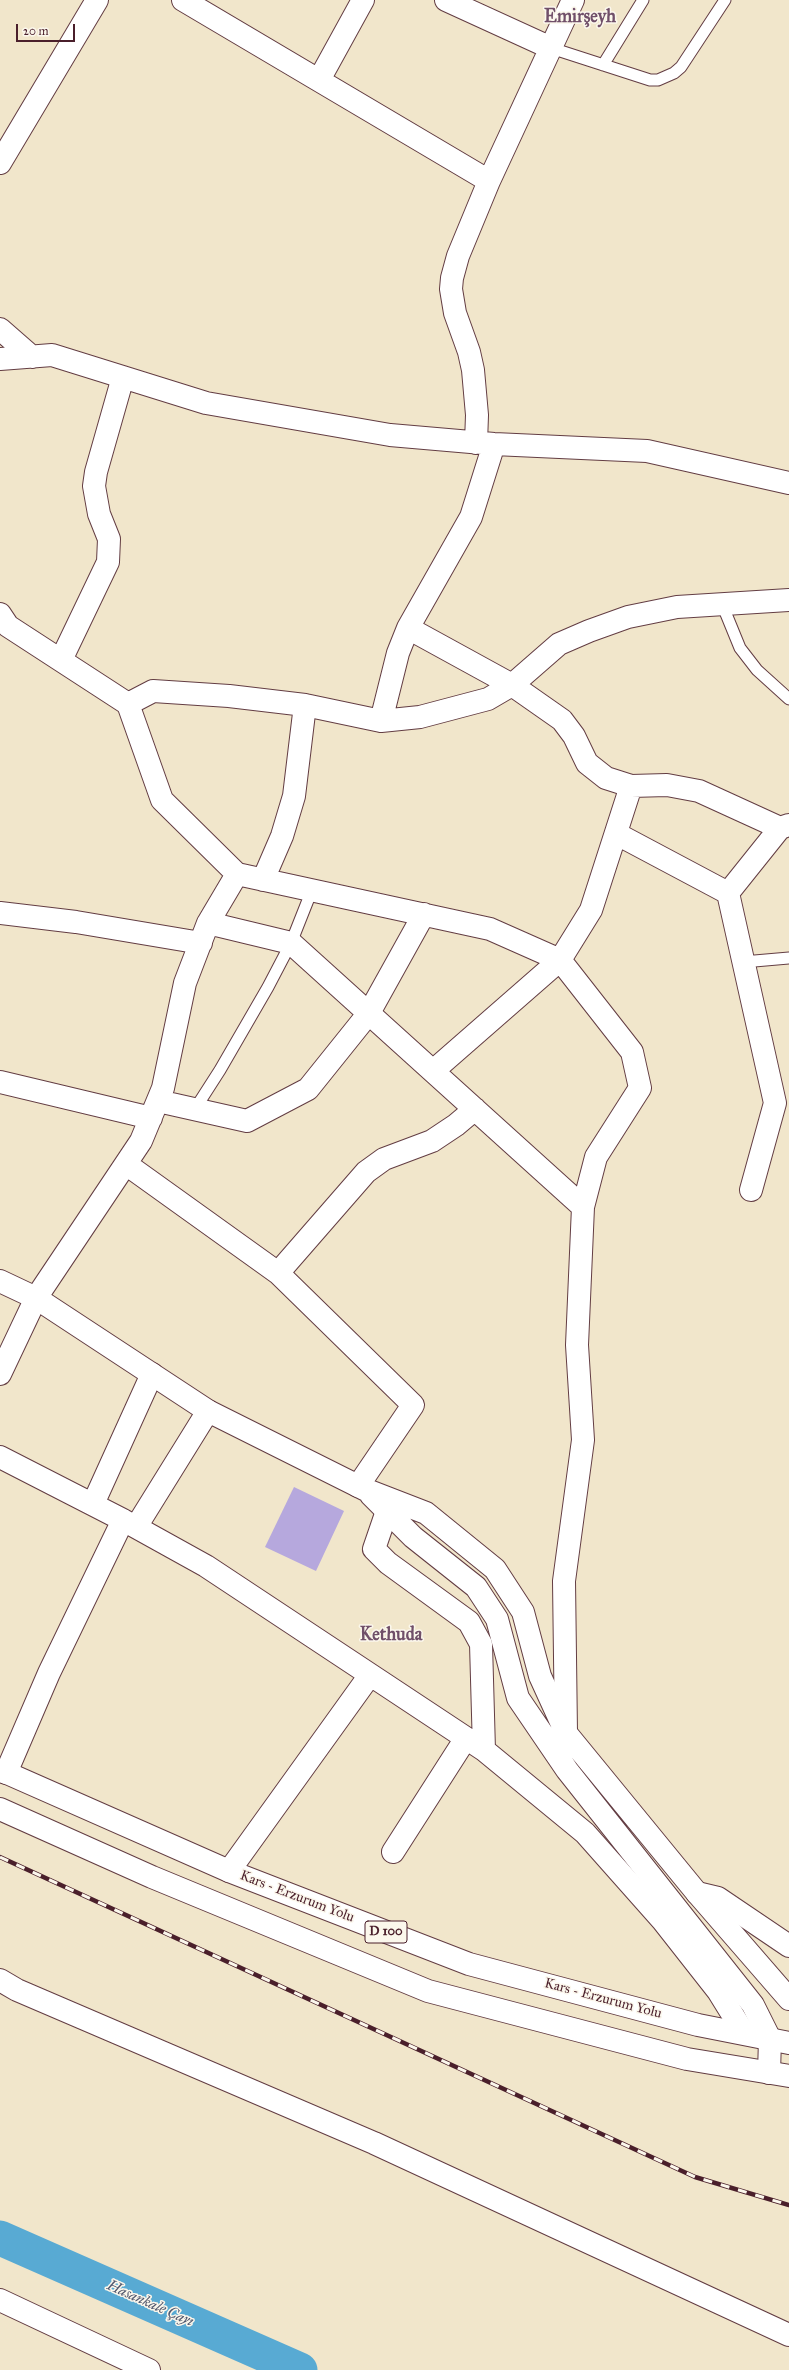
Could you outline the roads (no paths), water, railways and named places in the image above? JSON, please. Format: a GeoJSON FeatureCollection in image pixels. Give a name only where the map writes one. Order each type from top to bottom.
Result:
{"type":"FeatureCollection","features":[{"type":"Feature","properties":{"kind":"main road"},"geometry":{"type":"LineString","coordinates":[[0,163],[97,0]]}},
{"type":"Feature","properties":{"kind":"main road"},"geometry":{"type":"LineString","coordinates":[[183,0],[489,181]]}},
{"type":"Feature","properties":{"kind":"main road"},"geometry":{"type":"LineString","coordinates":[[319,80],[363,0]]}},
{"type":"Feature","properties":{"kind":"main road"},"geometry":{"type":"LineString","coordinates":[[446,0],[551,48]]}},
{"type":"Feature","properties":{"kind":"main road"},"geometry":{"type":"LineString","coordinates":[[382,721],[398,653],[408,628],[471,517],[485,444],[477,415],[473,370],[469,352],[455,313],[452,290],[456,262],[489,181],[573,0]]}},
{"type":"Feature","properties":{"kind":"main road"},"geometry":{"type":"LineString","coordinates":[[0,329],[32,357]]}},
{"type":"Feature","properties":{"kind":"main road"},"geometry":{"type":"LineString","coordinates":[[0,359],[52,355],[206,403],[390,435],[485,444],[647,451],[789,483]]}},
{"type":"Feature","properties":{"kind":"main road"},"geometry":{"type":"LineString","coordinates":[[61,660],[108,562],[109,539],[96,500],[94,486],[96,472],[123,377]]}},
{"type":"Feature","properties":{"kind":"main road"},"geometry":{"type":"LineString","coordinates":[[128,704],[153,691],[229,696],[305,705],[382,721],[420,717],[488,699],[512,686],[559,644],[628,617],[677,607],[789,600]]}},
{"type":"Feature","properties":{"kind":"main road"},"geometry":{"type":"LineString","coordinates":[[0,614],[8,626],[128,704],[162,800],[237,874],[490,929],[560,960],[632,1052],[640,1088],[596,1157],[583,1207],[576,1344],[583,1440],[564,1581],[566,1733]]}},
{"type":"Feature","properties":{"kind":"main road"},"geometry":{"type":"LineString","coordinates":[[408,628],[512,686],[562,720],[574,736],[583,757],[593,769],[606,778],[631,786],[667,785],[699,791],[784,827],[728,892]]}},
{"type":"Feature","properties":{"kind":"main road"},"geometry":{"type":"LineString","coordinates":[[263,880],[282,836],[294,796],[305,705]]}},
{"type":"Feature","properties":{"kind":"main road"},"geometry":{"type":"LineString","coordinates":[[433,1071],[560,960],[591,910],[617,834],[631,786]]}},
{"type":"Feature","properties":{"kind":"main road"},"geometry":{"type":"LineString","coordinates":[[617,834],[728,892]]}},
{"type":"Feature","properties":{"kind":"main road"},"geometry":{"type":"LineString","coordinates":[[0,1374],[36,1298],[141,1141],[163,1088],[185,983],[208,923],[237,874]]}},
{"type":"Feature","properties":{"kind":"main road"},"geometry":{"type":"LineString","coordinates":[[728,892],[742,962],[775,1103],[751,1190]]}},
{"type":"Feature","properties":{"kind":"main road"},"geometry":{"type":"LineString","coordinates":[[0,913],[76,922],[201,943]]}},
{"type":"Feature","properties":{"kind":"main road"},"geometry":{"type":"LineString","coordinates":[[0,1082],[154,1109],[194,1109],[247,1121],[308,1089],[369,1013],[424,914]]}},
{"type":"Feature","properties":{"kind":"main road"},"geometry":{"type":"LineString","coordinates":[[208,923],[291,943],[583,1207]]}},
{"type":"Feature","properties":{"kind":"main road"},"geometry":{"type":"LineString","coordinates":[[278,1273],[366,1172],[384,1159],[432,1141],[456,1125],[475,1109]]}},
{"type":"Feature","properties":{"kind":"main road"},"geometry":{"type":"LineString","coordinates":[[126,1164],[278,1273],[413,1406],[361,1487]]}},
{"type":"Feature","properties":{"kind":"main road"},"geometry":{"type":"LineString","coordinates":[[0,1281],[36,1298],[208,1411],[361,1487],[426,1513],[495,1569],[523,1612],[540,1676],[566,1733],[697,1893],[789,1999]]}},
{"type":"Feature","properties":{"kind":"main road"},"geometry":{"type":"LineString","coordinates":[[93,1504],[152,1374]]}},
{"type":"Feature","properties":{"kind":"main road"},"geometry":{"type":"LineString","coordinates":[[3,1772],[49,1673],[130,1523],[208,1411]]}},
{"type":"Feature","properties":{"kind":"main road"},"geometry":{"type":"LineString","coordinates":[[0,1457],[130,1523],[206,1566],[475,1744],[585,1833],[663,1921],[718,1991],[744,2033]]}},
{"type":"Feature","properties":{"kind":"main road"},"geometry":{"type":"LineString","coordinates":[[361,1487],[413,1537],[476,1587],[497,1619],[518,1698],[567,1770],[753,2005],[779,2041],[779,2075]]}},
{"type":"Feature","properties":{"kind":"main road"},"geometry":{"type":"LineString","coordinates":[[386,1511],[374,1548],[388,1563],[469,1622],[481,1644],[475,1744],[393,1852]]}},
{"type":"Feature","properties":{"kind":"main road"},"geometry":{"type":"LineString","coordinates":[[229,1871],[370,1675]]}},
{"type":"Feature","properties":{"kind":"main road","name":"Kars - Erzurum Yolu"},"geometry":{"type":"LineString","coordinates":[[3,1772],[229,1871],[469,1964],[698,2024],[779,2041]]}},
{"type":"Feature","properties":{"kind":"main road","name":"D 100"},"geometry":{"type":"LineString","coordinates":[[0,1809],[152,1877],[428,1991],[687,2059],[779,2075]]}},
{"type":"Feature","properties":{"kind":"main road"},"geometry":{"type":"LineString","coordinates":[[697,1893],[718,1898],[789,1946]]}},
{"type":"Feature","properties":{"kind":"main road"},"geometry":{"type":"LineString","coordinates":[[0,1980],[17,1990],[374,2143],[789,2335]]}},
{"type":"Feature","properties":{"kind":"main road"},"geometry":{"type":"LineString","coordinates":[[0,2300],[149,2370]]}},
{"type":"Feature","properties":{"kind":"lane"},"geometry":{"type":"LineString","coordinates":[[603,65],[643,0]]}},
{"type":"Feature","properties":{"kind":"lane"},"geometry":{"type":"LineString","coordinates":[[551,48],[650,80],[674,73],[686,61],[725,0]]}},
{"type":"Feature","properties":{"kind":"lane"},"geometry":{"type":"LineString","coordinates":[[722,604],[740,648],[757,670],[789,699]]}},
{"type":"Feature","properties":{"kind":"lane"},"geometry":{"type":"LineString","coordinates":[[194,1109],[244,1030],[291,943],[312,890]]}},
{"type":"Feature","properties":{"kind":"lane"},"geometry":{"type":"LineString","coordinates":[[742,962],[789,958]]}},
{"type":"Feature","properties":{"kind":"waterway","name":"Hasankale Çayı"},"geometry":{"type":"LineString","coordinates":[[0,2238],[300,2370]]}},
{"type":"Feature","properties":{"kind":"railway"},"geometry":{"type":"LineString","coordinates":[[0,1857],[695,2177],[789,2205]]}},
{"type":"Feature","properties":{"kind":"district","name":"Emirşeyh"},"geometry":{"type":"Point","coordinates":[580,18]}},
{"type":"Feature","properties":{"kind":"district","name":"Kethuda"},"geometry":{"type":"Point","coordinates":[391,1636]}}]}
